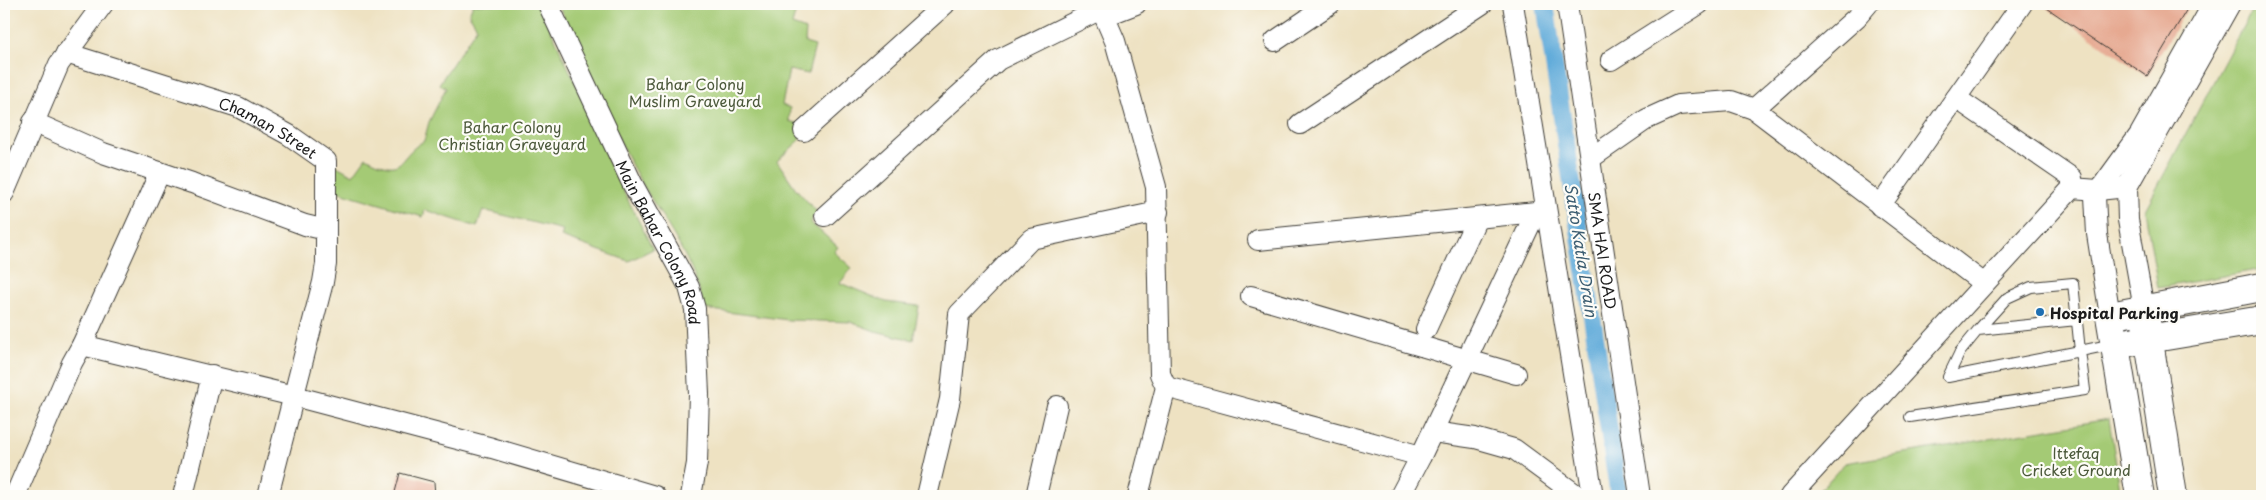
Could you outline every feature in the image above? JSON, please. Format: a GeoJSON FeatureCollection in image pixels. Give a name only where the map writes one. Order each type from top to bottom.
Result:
{"type":"FeatureCollection","features":[{"type":"Feature","properties":{"kind":"street"},"geometry":{"type":"LineString","coordinates":[[4,193],[59,64],[103,4]]}},
{"type":"Feature","properties":{"kind":"street","name":"Main Bahar Colony Road"},"geometry":{"type":"LineString","coordinates":[[548,4],[632,183],[688,287],[695,309],[699,394],[697,463],[691,496]]}},
{"type":"Feature","properties":{"kind":"street"},"geometry":{"type":"LineString","coordinates":[[804,131],[945,4]]}},
{"type":"Feature","properties":{"kind":"street"},"geometry":{"type":"LineString","coordinates":[[825,216],[998,60],[1102,10],[1136,4]]}},
{"type":"Feature","properties":{"kind":"street"},"geometry":{"type":"LineString","coordinates":[[1275,41],[1330,4]]}},
{"type":"Feature","properties":{"kind":"street"},"geometry":{"type":"LineString","coordinates":[[1300,124],[1482,4]]}},
{"type":"Feature","properties":{"kind":"street"},"geometry":{"type":"LineString","coordinates":[[1513,4],[1541,209],[1593,496]]}},
{"type":"Feature","properties":{"kind":"street","name":"SMA HAI ROAD"},"geometry":{"type":"LineString","coordinates":[[1567,4],[1640,496]]}},
{"type":"Feature","properties":{"kind":"street"},"geometry":{"type":"LineString","coordinates":[[1611,60],[1700,4]]}},
{"type":"Feature","properties":{"kind":"street"},"geometry":{"type":"LineString","coordinates":[[1754,108],[1857,17],[1868,4]]}},
{"type":"Feature","properties":{"kind":"street"},"geometry":{"type":"LineString","coordinates":[[1880,206],[2022,4]]}},
{"type":"Feature","properties":{"kind":"street"},"geometry":{"type":"LineString","coordinates":[[2140,496],[2097,234],[2094,204],[2098,190],[2140,134],[2213,4]]}},
{"type":"Feature","properties":{"kind":"street"},"geometry":{"type":"LineString","coordinates":[[2173,496],[2149,338],[2128,220],[2127,187],[2230,4]]}},
{"type":"Feature","properties":{"kind":"street"},"geometry":{"type":"LineString","coordinates":[[1102,10],[1115,41],[1156,187],[1158,212],[1160,374],[1166,387],[1138,496]]}},
{"type":"Feature","properties":{"kind":"street","name":"Chaman Street"},"geometry":{"type":"LineString","coordinates":[[66,53],[222,100],[289,134],[326,161],[326,264],[319,305],[268,496]]}},
{"type":"Feature","properties":{"kind":"street"},"geometry":{"type":"LineString","coordinates":[[1790,496],[2072,188],[2072,178],[1956,98]]}},
{"type":"Feature","properties":{"kind":"street"},"geometry":{"type":"LineString","coordinates":[[1591,158],[1647,119],[1678,106],[1731,101],[1754,108],[1983,283]]}},
{"type":"Feature","properties":{"kind":"street"},"geometry":{"type":"LineString","coordinates":[[34,122],[102,153],[305,225],[326,230]]}},
{"type":"Feature","properties":{"kind":"street"},"geometry":{"type":"LineString","coordinates":[[16,496],[72,363],[82,345],[160,172]]}},
{"type":"Feature","properties":{"kind":"street"},"geometry":{"type":"LineString","coordinates":[[2072,188],[2098,190],[2127,187]]}},
{"type":"Feature","properties":{"kind":"street"},"geometry":{"type":"LineString","coordinates":[[1258,240],[1477,218],[1541,209]]}},
{"type":"Feature","properties":{"kind":"street"},"geometry":{"type":"LineString","coordinates":[[1400,496],[1541,209]]}},
{"type":"Feature","properties":{"kind":"street"},"geometry":{"type":"LineString","coordinates":[[927,496],[950,399],[959,314],[1030,239],[1158,212]]}},
{"type":"Feature","properties":{"kind":"street"},"geometry":{"type":"LineString","coordinates":[[1426,329],[1477,218]]}},
{"type":"Feature","properties":{"kind":"street"},"geometry":{"type":"LineString","coordinates":[[2110,316],[2262,287]]}},
{"type":"Feature","properties":{"kind":"street"},"geometry":{"type":"LineString","coordinates":[[1251,296],[1516,374]]}},
{"type":"Feature","properties":{"kind":"street"},"geometry":{"type":"LineString","coordinates":[[2115,344],[2262,320]]}},
{"type":"Feature","properties":{"kind":"street"},"geometry":{"type":"LineString","coordinates":[[82,345],[212,375],[492,448],[655,496]]}},
{"type":"Feature","properties":{"kind":"street"},"geometry":{"type":"LineString","coordinates":[[183,496],[212,375]]}},
{"type":"Feature","properties":{"kind":"street"},"geometry":{"type":"LineString","coordinates":[[1166,387],[1421,456]]}},
{"type":"Feature","properties":{"kind":"street"},"geometry":{"type":"LineString","coordinates":[[1036,496],[1057,406]]}},
{"type":"Feature","properties":{"kind":"street"},"geometry":{"type":"LineString","coordinates":[[1432,432],[1475,438],[1514,449],[1578,496]]}},
{"type":"Feature","properties":{"kind":"lane"},"geometry":{"type":"LineString","coordinates":[[1910,417],[2085,390],[2080,351],[2076,320],[2073,283],[2030,287],[2007,298],[1978,330],[1960,352],[1948,378],[2080,351],[2115,344]]}},
{"type":"Feature","properties":{"kind":"lane"},"geometry":{"type":"LineString","coordinates":[[1978,330],[2076,320]]}},
{"type":"Feature","properties":{"kind":"green space","name":"Bahar Colony Christian Graveyard"},"geometry":{"type":"Polygon","coordinates":[[[473,4],[539,4],[593,121],[608,161],[653,249],[629,261],[561,237],[563,230],[483,210],[477,227],[425,210],[423,217],[333,190],[335,165],[353,175],[366,157],[388,166],[395,166],[424,141],[429,122],[446,88],[439,84],[477,27],[469,14],[473,4]]]}},
{"type":"Feature","properties":{"kind":"green space","name":"Bahar Colony Muslim Graveyard"},"geometry":{"type":"Polygon","coordinates":[[[558,4],[798,4],[792,25],[806,30],[805,43],[815,46],[808,74],[789,70],[782,105],[790,108],[789,121],[799,124],[800,140],[777,161],[796,189],[817,212],[810,222],[838,247],[834,252],[852,268],[840,283],[886,302],[919,306],[913,340],[875,331],[851,322],[788,320],[704,309],[691,269],[629,160],[558,4]]]}},
{"type":"Feature","properties":{"kind":"green space"},"geometry":{"type":"Polygon","coordinates":[[[2255,4],[2262,4],[2262,269],[2158,288],[2145,210],[2255,4]]]}},
{"type":"Feature","properties":{"kind":"green space","name":"Ittefaq Cricket Ground"},"geometry":{"type":"Polygon","coordinates":[[[2109,419],[2121,496],[1815,496],[1845,463],[2109,419]]]}},
{"type":"Feature","properties":{"kind":"building"},"geometry":{"type":"Polygon","coordinates":[[[2041,4],[2190,4],[2147,76],[2041,4]]]}},
{"type":"Feature","properties":{"kind":"building"},"geometry":{"type":"Polygon","coordinates":[[[400,473],[434,482],[435,496],[394,496],[400,473]]]}},
{"type":"Feature","properties":{"kind":"waterway","name":"Satto Katla Drain"},"geometry":{"type":"LineString","coordinates":[[1545,4],[1619,496]]}},
{"type":"Feature","properties":{"kind":"place","name":"Hospital Parking"},"geometry":{"type":"Point","coordinates":[2040,312]}}]}
